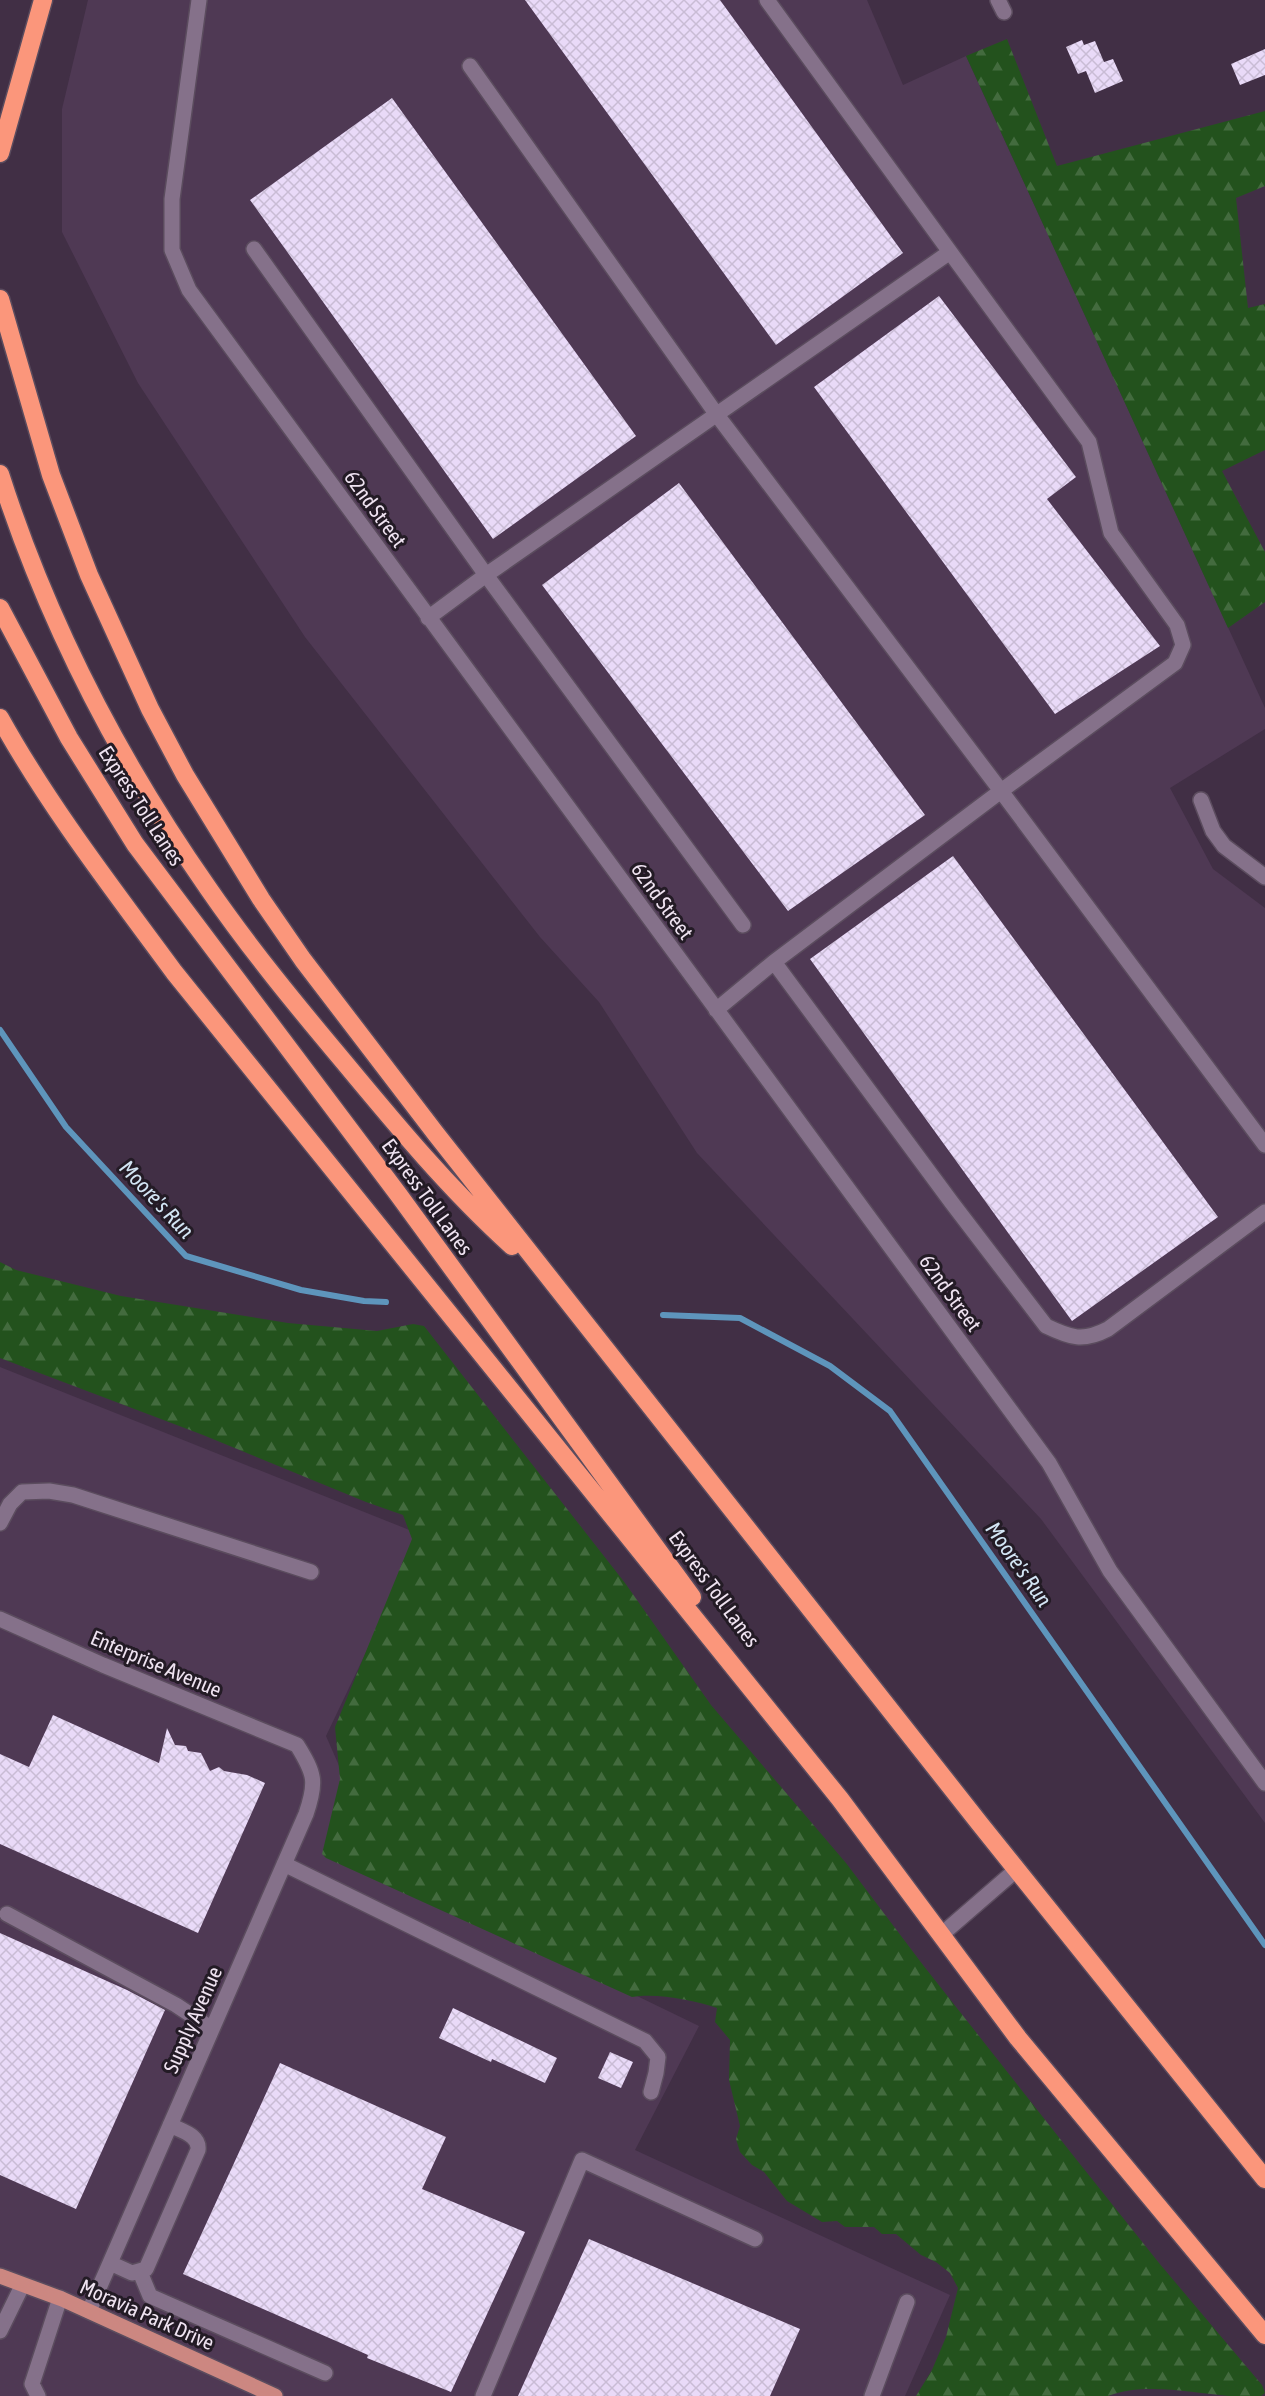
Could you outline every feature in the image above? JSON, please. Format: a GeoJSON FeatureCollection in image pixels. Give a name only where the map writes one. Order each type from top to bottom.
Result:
{"type":"FeatureCollection","features":[{"type":"Feature","properties":{"kind":"highway"},"geometry":{"type":"LineString","coordinates":[[0,153],[43,0]]}},
{"type":"Feature","properties":{"kind":"highway"},"geometry":{"type":"LineString","coordinates":[[0,299],[51,475],[89,575],[150,709],[185,775],[261,899],[303,960],[367,1045],[549,1279],[1016,1870],[1265,2178]]}},
{"type":"Feature","properties":{"kind":"highway","name":"Express Toll Lanes"},"geometry":{"type":"LineString","coordinates":[[0,474],[32,562],[77,665],[129,762],[189,861],[274,978],[426,1160],[459,1195],[549,1279]]}},
{"type":"Feature","properties":{"kind":"highway","name":"Express Toll Lanes"},"geometry":{"type":"LineString","coordinates":[[0,608],[69,738],[135,844],[398,1194],[840,1799]]}},
{"type":"Feature","properties":{"kind":"highway"},"geometry":{"type":"LineString","coordinates":[[0,718],[26,765],[174,972],[840,1799],[1018,2038],[1265,2335]]}},
{"type":"Feature","properties":{"kind":"main road","name":"Moravia Park Drive"},"geometry":{"type":"LineString","coordinates":[[0,2276],[89,2311],[250,2391],[275,2396]]}},
{"type":"Feature","properties":{"kind":"street","name":"62nd Street"},"geometry":{"type":"LineString","coordinates":[[199,0],[172,199],[172,250],[189,290],[1049,1463],[1110,1571],[1265,1783]]}},
{"type":"Feature","properties":{"kind":"street"},"geometry":{"type":"LineString","coordinates":[[716,1010],[774,962],[1175,663],[1183,645],[1177,625],[1111,533],[1089,442],[767,0]]}},
{"type":"Feature","properties":{"kind":"street"},"geometry":{"type":"LineString","coordinates":[[470,66],[717,416],[1265,1145]]}},
{"type":"Feature","properties":{"kind":"street"},"geometry":{"type":"LineString","coordinates":[[254,249],[486,575],[743,925]]}},
{"type":"Feature","properties":{"kind":"street"},"geometry":{"type":"LineString","coordinates":[[428,618],[486,575],[950,252]]}},
{"type":"Feature","properties":{"kind":"street"},"geometry":{"type":"LineString","coordinates":[[1201,800],[1213,831],[1224,846],[1265,877]]}},
{"type":"Feature","properties":{"kind":"street"},"geometry":{"type":"LineString","coordinates":[[774,962],[1046,1326],[1077,1338],[1087,1338],[1098,1334],[1265,1212]]}},
{"type":"Feature","properties":{"kind":"street"},"geometry":{"type":"LineString","coordinates":[[0,1523],[10,1504],[22,1492],[35,1490],[57,1492],[73,1495],[311,1572]]}},
{"type":"Feature","properties":{"kind":"street","name":"Enterprise Avenue"},"geometry":{"type":"LineString","coordinates":[[0,1619],[103,1665],[297,1745]]}},
{"type":"Feature","properties":{"kind":"street","name":"Supply Avenue"},"geometry":{"type":"LineString","coordinates":[[89,2311],[284,1864],[313,1792],[311,1768],[297,1745]]}},
{"type":"Feature","properties":{"kind":"street"},"geometry":{"type":"LineString","coordinates":[[284,1864],[645,2040],[657,2057],[651,2092]]}},
{"type":"Feature","properties":{"kind":"street"},"geometry":{"type":"LineString","coordinates":[[941,1935],[1016,1870]]}},
{"type":"Feature","properties":{"kind":"street"},"geometry":{"type":"LineString","coordinates":[[7,1914],[176,2005],[212,2029]]}},
{"type":"Feature","properties":{"kind":"street"},"geometry":{"type":"LineString","coordinates":[[110,2263],[132,2273],[146,2269],[198,2150],[196,2138],[170,2125]]}},
{"type":"Feature","properties":{"kind":"street"},"geometry":{"type":"LineString","coordinates":[[483,2396],[582,2160],[755,2239]]}},
{"type":"Feature","properties":{"kind":"street"},"geometry":{"type":"LineString","coordinates":[[140,2272],[150,2296],[325,2373]]}},
{"type":"Feature","properties":{"kind":"street"},"geometry":{"type":"LineString","coordinates":[[0,2331],[22,2286]]}},
{"type":"Feature","properties":{"kind":"street"},"geometry":{"type":"LineString","coordinates":[[38,2396],[32,2384],[60,2298]]}},
{"type":"Feature","properties":{"kind":"street"},"geometry":{"type":"LineString","coordinates":[[872,2396],[907,2302]]}},
{"type":"Feature","properties":{"kind":"shaded area"},"geometry":{"type":"Polygon","coordinates":[[[88,0],[867,0],[903,85],[966,56],[1265,708],[1265,729],[1170,788],[1213,869],[1265,908],[1265,1823],[1041,1519],[697,1153],[599,1002],[540,937],[305,637],[138,383],[62,232],[62,109],[88,0]]]}},
{"type":"Feature","properties":{"kind":"shaded area"},"geometry":{"type":"Polygon","coordinates":[[[0,1367],[422,1535],[326,1736],[344,1777],[329,1847],[699,2026],[635,2150],[950,2295],[905,2396],[0,2396],[0,1367]]]}},
{"type":"Feature","properties":{"kind":"green space"},"geometry":{"type":"Polygon","coordinates":[[[1007,39],[1057,166],[1265,111],[1265,186],[1236,198],[1248,308],[1265,304],[1265,450],[1222,471],[1265,552],[1265,602],[1228,628],[966,56],[1007,39]]]}},
{"type":"Feature","properties":{"kind":"green space"},"geometry":{"type":"Polygon","coordinates":[[[0,1262],[16,1270],[121,1296],[288,1323],[377,1331],[413,1324],[424,1326],[625,1583],[711,1705],[846,1863],[1072,2154],[1159,2263],[1262,2385],[1265,2393],[1261,2396],[1229,2396],[1152,2389],[1108,2396],[916,2396],[932,2370],[946,2337],[958,2288],[950,2273],[936,2262],[921,2255],[896,2234],[882,2234],[874,2227],[845,2227],[837,2221],[822,2222],[787,2201],[764,2172],[752,2165],[740,2152],[736,2139],[740,2126],[729,2080],[730,2040],[715,2022],[717,2008],[675,1998],[632,1997],[326,1858],[322,1854],[340,1779],[335,1727],[412,1539],[403,1515],[203,1435],[0,1358],[0,1262]]]}},
{"type":"Feature","properties":{"kind":"building"},"geometry":{"type":"Polygon","coordinates":[[[525,0],[720,0],[903,253],[776,345],[525,0]]]}},
{"type":"Feature","properties":{"kind":"building"},"geometry":{"type":"Polygon","coordinates":[[[1082,40],[1084,45],[1095,41],[1104,62],[1113,59],[1123,81],[1095,93],[1086,71],[1078,74],[1066,47],[1082,40]]]}},
{"type":"Feature","properties":{"kind":"building"},"geometry":{"type":"Polygon","coordinates":[[[1265,49],[1265,75],[1240,85],[1231,64],[1265,49]]]}},
{"type":"Feature","properties":{"kind":"building"},"geometry":{"type":"Polygon","coordinates":[[[392,98],[636,436],[493,539],[250,200],[392,98]]]}},
{"type":"Feature","properties":{"kind":"building"},"geometry":{"type":"Polygon","coordinates":[[[939,296],[1076,477],[1047,499],[1160,646],[1055,714],[814,387],[939,296]]]}},
{"type":"Feature","properties":{"kind":"building"},"geometry":{"type":"Polygon","coordinates":[[[679,483],[925,815],[788,911],[542,585],[679,483]]]}},
{"type":"Feature","properties":{"kind":"building"},"geometry":{"type":"Polygon","coordinates":[[[953,856],[1218,1217],[1072,1321],[810,959],[953,856]]]}},
{"type":"Feature","properties":{"kind":"building"},"geometry":{"type":"Polygon","coordinates":[[[53,1715],[159,1763],[167,1728],[175,1745],[186,1746],[188,1751],[201,1753],[210,1771],[219,1767],[224,1771],[247,1775],[265,1783],[198,1933],[0,1844],[0,1754],[29,1767],[53,1715]]]}},
{"type":"Feature","properties":{"kind":"building"},"geometry":{"type":"Polygon","coordinates":[[[0,1933],[127,1990],[165,2010],[76,2209],[0,2175],[0,1933]]]}},
{"type":"Feature","properties":{"kind":"building"},"geometry":{"type":"Polygon","coordinates":[[[453,2008],[557,2058],[545,2083],[439,2038],[453,2008]]]}},
{"type":"Feature","properties":{"kind":"building"},"geometry":{"type":"Polygon","coordinates":[[[610,2052],[633,2062],[621,2088],[598,2078],[610,2052]]]}},
{"type":"Feature","properties":{"kind":"building"},"geometry":{"type":"Polygon","coordinates":[[[280,2063],[446,2137],[422,2189],[525,2232],[451,2392],[367,2358],[368,2355],[183,2274],[280,2063]]]}},
{"type":"Feature","properties":{"kind":"building"},"geometry":{"type":"Polygon","coordinates":[[[589,2239],[800,2329],[770,2396],[518,2396],[589,2239]]]}},
{"type":"Feature","properties":{"kind":"waterway","name":"Moore's Run"},"geometry":{"type":"LineString","coordinates":[[0,1030],[66,1127],[186,1256],[301,1290],[364,1301],[386,1302]]}},
{"type":"Feature","properties":{"kind":"waterway","name":"Moore's Run"},"geometry":{"type":"LineString","coordinates":[[663,1315],[740,1318],[830,1366],[890,1411],[1265,1945]]}}]}
